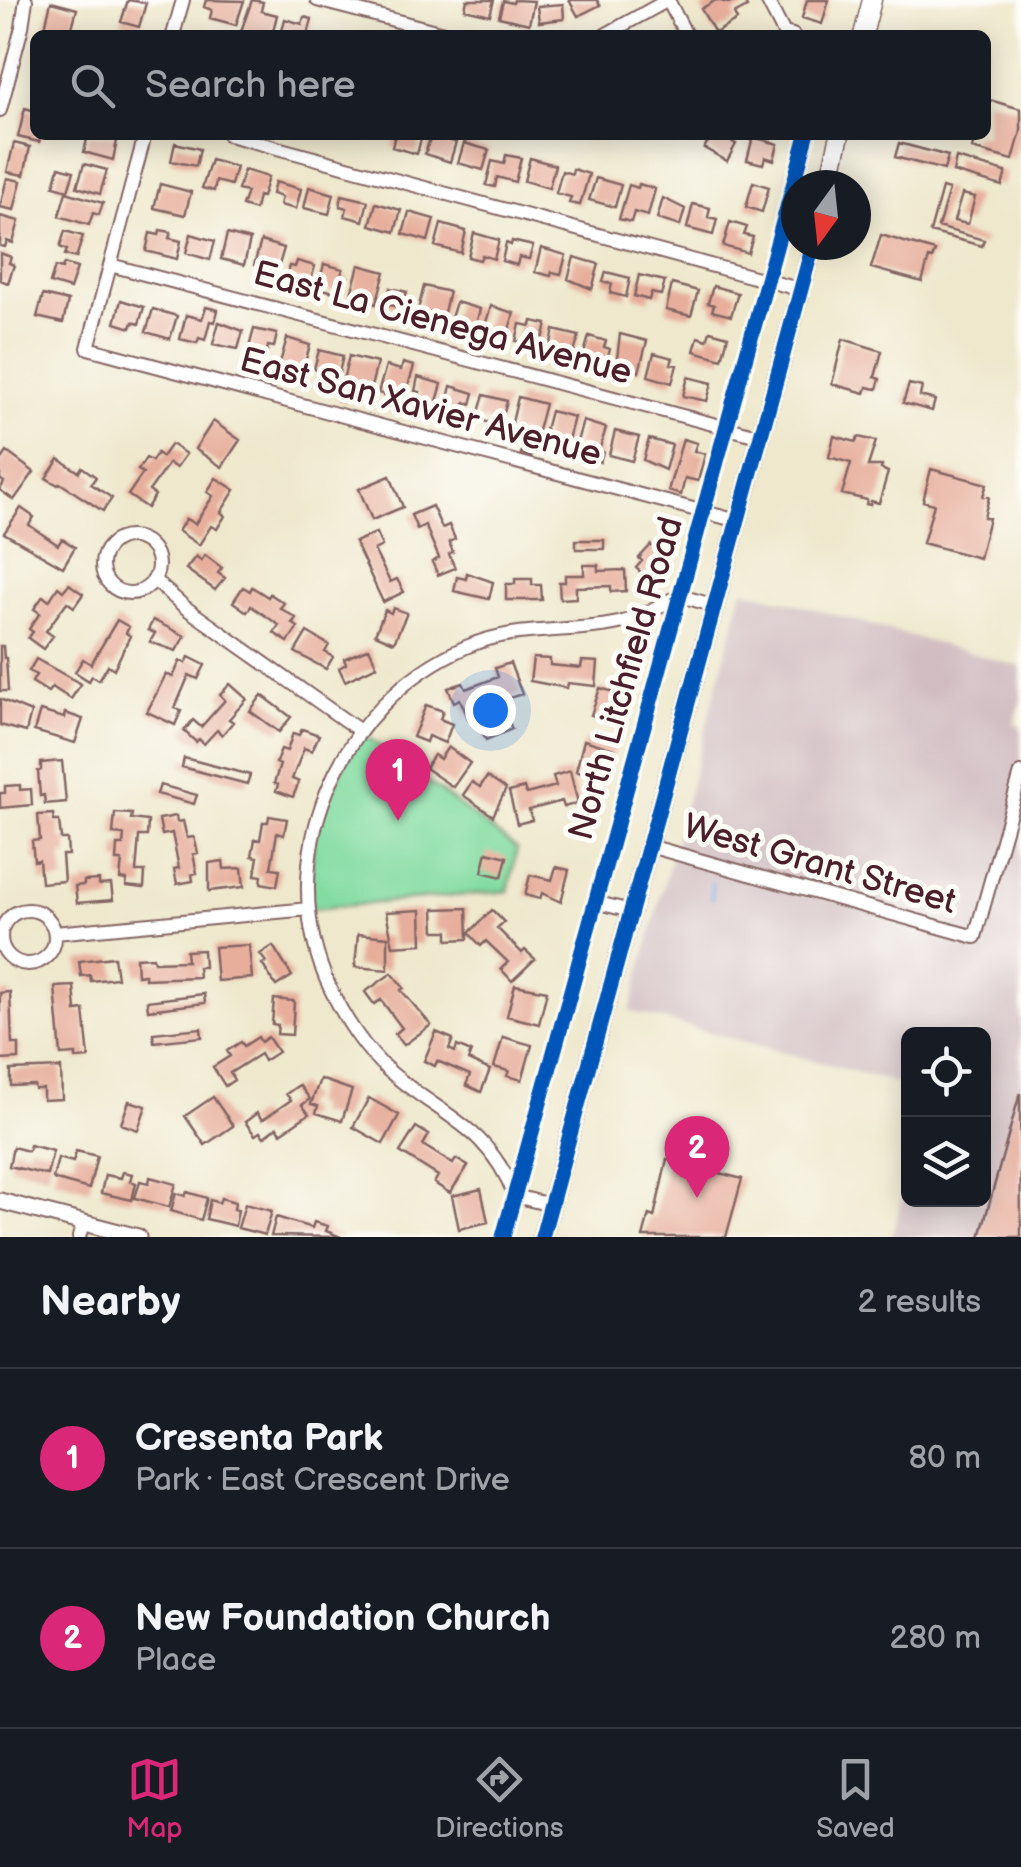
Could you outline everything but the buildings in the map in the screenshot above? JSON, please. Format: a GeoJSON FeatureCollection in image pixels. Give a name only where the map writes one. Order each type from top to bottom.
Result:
{"type":"FeatureCollection","features":[{"type":"Feature","properties":{"kind":"main road"},"geometry":{"type":"LineString","coordinates":[[865,30],[872,0]]}},
{"type":"Feature","properties":{"kind":"main road"},"geometry":{"type":"LineString","coordinates":[[830,170],[834,140]]}},
{"type":"Feature","properties":{"kind":"main road","name":"North Litchfield Road"},"geometry":{"type":"LineString","coordinates":[[542,1237],[809,260]]}},
{"type":"Feature","properties":{"kind":"street"},"geometry":{"type":"LineString","coordinates":[[0,110],[26,0]]}},
{"type":"Feature","properties":{"kind":"street"},"geometry":{"type":"LineString","coordinates":[[174,30],[183,0]]}},
{"type":"Feature","properties":{"kind":"street"},"geometry":{"type":"LineString","coordinates":[[318,0],[432,30]]}},
{"type":"Feature","properties":{"kind":"street"},"geometry":{"type":"LineString","coordinates":[[613,30],[668,0],[683,30]]}},
{"type":"Feature","properties":{"kind":"street"},"geometry":{"type":"LineString","coordinates":[[767,0],[783,30]]}},
{"type":"Feature","properties":{"kind":"street"},"geometry":{"type":"LineString","coordinates":[[110,265],[144,140]]}},
{"type":"Feature","properties":{"kind":"street"},"geometry":{"type":"LineString","coordinates":[[247,140],[802,290]]}},
{"type":"Feature","properties":{"kind":"street","name":"North Litchfield Road"},"geometry":{"type":"LineString","coordinates":[[503,1237],[805,140]]}},
{"type":"Feature","properties":{"kind":"street","name":"East San Xavier Avenue"},"geometry":{"type":"LineString","coordinates":[[110,265],[88,348],[738,522]]}},
{"type":"Feature","properties":{"kind":"street","name":"East La Cienega Avenue"},"geometry":{"type":"LineString","coordinates":[[110,265],[762,437]]}},
{"type":"Feature","properties":{"kind":"street"},"geometry":{"type":"LineString","coordinates":[[117,540],[143,540],[158,562],[154,580],[132,593],[116,589],[104,576],[105,552],[117,540]]}},
{"type":"Feature","properties":{"kind":"street"},"geometry":{"type":"LineString","coordinates":[[154,580],[186,608],[360,732]]}},
{"type":"Feature","properties":{"kind":"street"},"geometry":{"type":"LineString","coordinates":[[550,1205],[515,1196],[495,1154],[477,1135],[384,1067],[354,1029],[320,962],[309,909],[310,856],[317,816],[332,777],[360,732],[404,684],[466,646],[523,631],[607,625],[648,613],[679,597],[715,606]]}},
{"type":"Feature","properties":{"kind":"street","name":"West Grant Street"},"geometry":{"type":"LineString","coordinates":[[649,846],[976,938],[1021,773]]}},
{"type":"Feature","properties":{"kind":"street"},"geometry":{"type":"LineString","coordinates":[[594,902],[631,911]]}},
{"type":"Feature","properties":{"kind":"street"},"geometry":{"type":"LineString","coordinates":[[55,933],[309,909]]}},
{"type":"Feature","properties":{"kind":"street"},"geometry":{"type":"LineString","coordinates":[[22,911],[40,913],[55,933],[48,956],[33,964],[10,958],[1,943],[3,926],[22,911]]}},
{"type":"Feature","properties":{"kind":"street"},"geometry":{"type":"LineString","coordinates":[[0,1201],[81,1230],[138,1237]]}},
{"type":"Feature","properties":{"kind":"shaded area"},"geometry":{"type":"Polygon","coordinates":[[[743,589],[1021,667],[1021,699],[1014,724],[1021,727],[1021,1237],[891,1237],[901,1203],[901,1207],[991,1207],[991,1027],[901,1027],[901,1084],[630,1011],[743,589]]]}},
{"type":"Feature","properties":{"kind":"green space"},"geometry":{"type":"Polygon","coordinates":[[[360,731],[517,849],[508,891],[309,909],[314,827],[360,731]]]}},
{"type":"Feature","properties":{"kind":"waterway"},"geometry":{"type":"LineString","coordinates":[[714,847],[717,839]]}},
{"type":"Feature","properties":{"kind":"waterway"},"geometry":{"type":"LineString","coordinates":[[712,883],[712,898]]}},
{"type":"Feature","properties":{"kind":"cycle path"},"geometry":{"type":"LineString","coordinates":[[503,1237],[806,140]]}},
{"type":"Feature","properties":{"kind":"cycle path"},"geometry":{"type":"LineString","coordinates":[[542,1237],[809,260]]}},
{"type":"Feature","properties":{"kind":"place","name":"Cresenta Park"},"geometry":{"type":"Point","coordinates":[398,821]}},
{"type":"Feature","properties":{"kind":"place","name":"New Foundation Church"},"geometry":{"type":"Point","coordinates":[697,1198]}}]}
